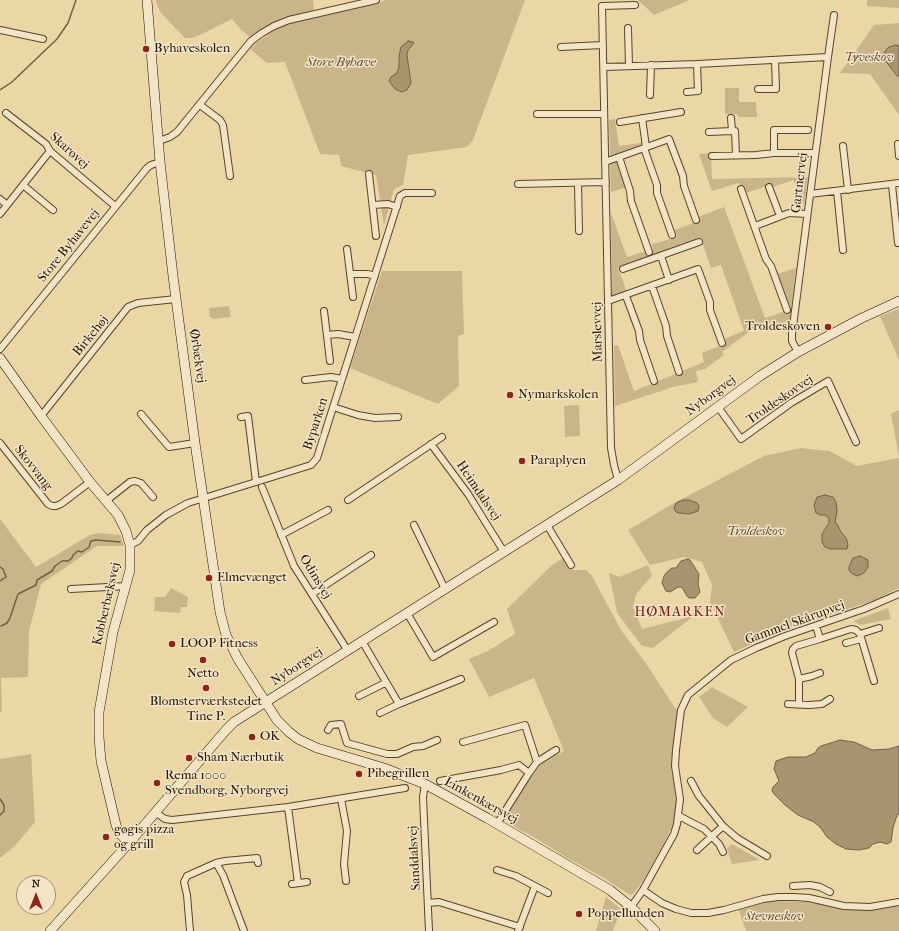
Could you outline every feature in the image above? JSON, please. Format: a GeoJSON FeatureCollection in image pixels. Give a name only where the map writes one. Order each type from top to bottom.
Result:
{"type":"FeatureCollection","features":[{"type":"Feature","properties":{"kind":"street","name":"Ørbækvej"},"geometry":{"type":"LineString","coordinates":[[147,0],[153,90],[176,299],[195,443],[220,612],[226,635],[238,659],[266,702]]}},
{"type":"Feature","properties":{"kind":"street"},"geometry":{"type":"LineString","coordinates":[[159,141],[170,137],[177,132],[251,41],[274,26],[289,20],[376,0]]}},
{"type":"Feature","properties":{"kind":"street","name":"Marslevvej"},"geometry":{"type":"LineString","coordinates":[[618,480],[611,448],[602,6],[635,5]]}},
{"type":"Feature","properties":{"kind":"street","name":"Gartnervej"},"geometry":{"type":"LineString","coordinates":[[798,352],[792,341],[792,334],[834,15]]}},
{"type":"Feature","properties":{"kind":"street"},"geometry":{"type":"LineString","coordinates":[[628,28],[629,66]]}},
{"type":"Feature","properties":{"kind":"street"},"geometry":{"type":"LineString","coordinates":[[0,30],[44,39]]}},
{"type":"Feature","properties":{"kind":"street"},"geometry":{"type":"LineString","coordinates":[[561,47],[603,45]]}},
{"type":"Feature","properties":{"kind":"street"},"geometry":{"type":"LineString","coordinates":[[604,67],[828,57]]}},
{"type":"Feature","properties":{"kind":"street"},"geometry":{"type":"LineString","coordinates":[[758,89],[776,88],[776,60]]}},
{"type":"Feature","properties":{"kind":"street"},"geometry":{"type":"LineString","coordinates":[[688,92],[698,91],[697,64]]}},
{"type":"Feature","properties":{"kind":"street"},"geometry":{"type":"LineString","coordinates":[[650,95],[651,65]]}},
{"type":"Feature","properties":{"kind":"street"},"geometry":{"type":"LineString","coordinates":[[200,105],[220,120],[223,125],[230,176]]}},
{"type":"Feature","properties":{"kind":"street"},"geometry":{"type":"LineString","coordinates":[[620,122],[682,112]]}},
{"type":"Feature","properties":{"kind":"street","name":"Skarøvej"},"geometry":{"type":"LineString","coordinates":[[6,113],[46,144],[50,151],[115,206]]}},
{"type":"Feature","properties":{"kind":"street"},"geometry":{"type":"LineString","coordinates":[[537,114],[604,114]]}},
{"type":"Feature","properties":{"kind":"street"},"geometry":{"type":"LineString","coordinates":[[642,118],[645,148],[657,185],[657,193],[672,235]]}},
{"type":"Feature","properties":{"kind":"street"},"geometry":{"type":"LineString","coordinates":[[732,118],[732,131]]}},
{"type":"Feature","properties":{"kind":"street"},"geometry":{"type":"LineString","coordinates":[[774,153],[774,130],[808,130]]}},
{"type":"Feature","properties":{"kind":"street"},"geometry":{"type":"LineString","coordinates":[[709,132],[736,131],[736,155]]}},
{"type":"Feature","properties":{"kind":"street"},"geometry":{"type":"LineString","coordinates":[[605,162],[670,139],[696,220]]}},
{"type":"Feature","properties":{"kind":"street"},"geometry":{"type":"LineString","coordinates":[[898,144],[899,156]]}},
{"type":"Feature","properties":{"kind":"street"},"geometry":{"type":"LineString","coordinates":[[843,146],[848,190]]}},
{"type":"Feature","properties":{"kind":"street"},"geometry":{"type":"LineString","coordinates":[[0,214],[50,151]]}},
{"type":"Feature","properties":{"kind":"street"},"geometry":{"type":"LineString","coordinates":[[712,156],[815,152]]}},
{"type":"Feature","properties":{"kind":"street"},"geometry":{"type":"LineString","coordinates":[[619,157],[630,191],[631,201],[649,252]]}},
{"type":"Feature","properties":{"kind":"street","name":"Store Byhavevej"},"geometry":{"type":"LineString","coordinates":[[0,349],[147,168],[160,162]]}},
{"type":"Feature","properties":{"kind":"street"},"geometry":{"type":"LineString","coordinates":[[369,174],[376,236]]}},
{"type":"Feature","properties":{"kind":"street"},"geometry":{"type":"LineString","coordinates":[[518,184],[606,182]]}},
{"type":"Feature","properties":{"kind":"street"},"geometry":{"type":"LineString","coordinates":[[578,183],[580,231]]}},
{"type":"Feature","properties":{"kind":"street"},"geometry":{"type":"LineString","coordinates":[[810,194],[899,183]]}},
{"type":"Feature","properties":{"kind":"street"},"geometry":{"type":"LineString","coordinates":[[892,184],[898,243]]}},
{"type":"Feature","properties":{"kind":"street"},"geometry":{"type":"LineString","coordinates":[[23,185],[53,210]]}},
{"type":"Feature","properties":{"kind":"street"},"geometry":{"type":"LineString","coordinates":[[769,187],[780,216]]}},
{"type":"Feature","properties":{"kind":"street"},"geometry":{"type":"LineString","coordinates":[[741,189],[766,259],[772,266],[786,310]]}},
{"type":"Feature","properties":{"kind":"street"},"geometry":{"type":"LineString","coordinates":[[838,191],[843,250]]}},
{"type":"Feature","properties":{"kind":"street","name":"Byparken"},"geometry":{"type":"LineString","coordinates":[[130,545],[138,541],[147,530],[172,511],[188,503],[311,465],[317,458],[400,196],[404,193],[432,193]]}},
{"type":"Feature","properties":{"kind":"street"},"geometry":{"type":"LineString","coordinates":[[0,199],[7,204]]}},
{"type":"Feature","properties":{"kind":"street"},"geometry":{"type":"LineString","coordinates":[[372,205],[388,204],[397,207]]}},
{"type":"Feature","properties":{"kind":"street"},"geometry":{"type":"LineString","coordinates":[[755,226],[789,213],[807,214]]}},
{"type":"Feature","properties":{"kind":"street"},"geometry":{"type":"LineString","coordinates":[[623,270],[699,242]]}},
{"type":"Feature","properties":{"kind":"street"},"geometry":{"type":"LineString","coordinates":[[347,249],[353,297]]}},
{"type":"Feature","properties":{"kind":"street"},"geometry":{"type":"LineString","coordinates":[[661,256],[669,280]]}},
{"type":"Feature","properties":{"kind":"street"},"geometry":{"type":"LineString","coordinates":[[608,302],[698,269],[710,302],[710,310],[722,343]]}},
{"type":"Feature","properties":{"kind":"street"},"geometry":{"type":"LineString","coordinates":[[350,274],[368,274],[375,276]]}},
{"type":"Feature","properties":{"kind":"street"},"geometry":{"type":"LineString","coordinates":[[652,286],[666,326],[667,336],[680,372]]}},
{"type":"Feature","properties":{"kind":"street"},"geometry":{"type":"LineString","coordinates":[[626,296],[639,330],[640,340],[654,381]]}},
{"type":"Feature","properties":{"kind":"street","name":"Birkehøj"},"geometry":{"type":"LineString","coordinates":[[41,416],[128,308],[138,302],[176,299]]}},
{"type":"Feature","properties":{"kind":"street","name":"Nyborgvej"},"geometry":{"type":"LineString","coordinates":[[50,931],[234,722],[618,480],[760,376],[798,352],[862,318],[899,301]]}},
{"type":"Feature","properties":{"kind":"street"},"geometry":{"type":"LineString","coordinates":[[324,311],[330,361]]}},
{"type":"Feature","properties":{"kind":"street"},"geometry":{"type":"LineString","coordinates":[[327,335],[345,334],[355,338]]}},
{"type":"Feature","properties":{"kind":"street","name":"Kobberbæksvej"},"geometry":{"type":"LineString","coordinates":[[0,358],[90,482],[118,515],[126,531],[130,545],[130,570],[113,632],[99,712],[101,761],[116,825],[119,833],[129,843]]}},
{"type":"Feature","properties":{"kind":"street","name":"Byparken"},"geometry":{"type":"LineString","coordinates":[[305,380],[331,377],[342,379]]}},
{"type":"Feature","properties":{"kind":"street","name":"Troldeskovvej"},"geometry":{"type":"LineString","coordinates":[[718,407],[741,439],[790,403],[828,381],[856,442]]}},
{"type":"Feature","properties":{"kind":"street"},"geometry":{"type":"LineString","coordinates":[[332,407],[358,415],[375,418],[398,417]]}},
{"type":"Feature","properties":{"kind":"street"},"geometry":{"type":"LineString","coordinates":[[141,414],[169,447],[195,443]]}},
{"type":"Feature","properties":{"kind":"street"},"geometry":{"type":"LineString","coordinates":[[241,417],[248,416],[256,482]]}},
{"type":"Feature","properties":{"kind":"street"},"geometry":{"type":"LineString","coordinates":[[348,500],[442,437]]}},
{"type":"Feature","properties":{"kind":"street","name":"Skovvang"},"geometry":{"type":"LineString","coordinates":[[0,443],[48,504],[52,506],[61,504],[90,482]]}},
{"type":"Feature","properties":{"kind":"street","name":"Heimdalsvej"},"geometry":{"type":"LineString","coordinates":[[431,444],[468,494],[504,552]]}},
{"type":"Feature","properties":{"kind":"street"},"geometry":{"type":"LineString","coordinates":[[106,501],[130,482],[135,481],[141,483],[152,498]]}},
{"type":"Feature","properties":{"kind":"street","name":"Odinsvej"},"geometry":{"type":"LineString","coordinates":[[262,487],[294,566],[348,651]]}},
{"type":"Feature","properties":{"kind":"street"},"geometry":{"type":"LineString","coordinates":[[281,535],[328,510]]}},
{"type":"Feature","properties":{"kind":"street"},"geometry":{"type":"LineString","coordinates":[[414,525],[445,589]]}},
{"type":"Feature","properties":{"kind":"street"},"geometry":{"type":"LineString","coordinates":[[547,525],[571,565]]}},
{"type":"Feature","properties":{"kind":"street"},"geometry":{"type":"LineString","coordinates":[[312,594],[371,555]]}},
{"type":"Feature","properties":{"kind":"street"},"geometry":{"type":"LineString","coordinates":[[71,589],[126,586]]}},
{"type":"Feature","properties":{"kind":"street","name":"Gammel Skårupvej"},"geometry":{"type":"LineString","coordinates":[[631,907],[643,890],[674,834],[679,816],[680,799],[675,766],[676,751],[681,710],[688,695],[731,660],[756,648],[785,636],[864,610],[899,594]]}},
{"type":"Feature","properties":{"kind":"street"},"geometry":{"type":"LineString","coordinates":[[407,613],[433,657],[494,622]]}},
{"type":"Feature","properties":{"kind":"street"},"geometry":{"type":"LineString","coordinates":[[816,626],[820,639]]}},
{"type":"Feature","properties":{"kind":"street"},"geometry":{"type":"LineString","coordinates":[[846,644],[879,628]]}},
{"type":"Feature","properties":{"kind":"street"},"geometry":{"type":"LineString","coordinates":[[798,705],[798,679],[792,653],[796,646],[851,629],[856,630],[861,636],[874,681]]}},
{"type":"Feature","properties":{"kind":"street"},"geometry":{"type":"LineString","coordinates":[[362,641],[385,683],[399,704]]}},
{"type":"Feature","properties":{"kind":"street"},"geometry":{"type":"LineString","coordinates":[[798,679],[820,673]]}},
{"type":"Feature","properties":{"kind":"street"},"geometry":{"type":"LineString","coordinates":[[380,713],[461,679]]}},
{"type":"Feature","properties":{"kind":"street"},"geometry":{"type":"LineString","coordinates":[[359,696],[385,683]]}},
{"type":"Feature","properties":{"kind":"street"},"geometry":{"type":"LineString","coordinates":[[788,704],[822,704],[830,699]]}},
{"type":"Feature","properties":{"kind":"street","name":"Linkenkærsvej"},"geometry":{"type":"LineString","coordinates":[[266,702],[280,724],[298,739],[317,748],[384,768],[425,784],[610,890],[631,907],[655,931]]}},
{"type":"Feature","properties":{"kind":"street"},"geometry":{"type":"LineString","coordinates":[[328,730],[331,725],[341,724],[347,742],[392,755],[437,740]]}},
{"type":"Feature","properties":{"kind":"street"},"geometry":{"type":"LineString","coordinates":[[463,742],[525,725],[537,762]]}},
{"type":"Feature","properties":{"kind":"street"},"geometry":{"type":"LineString","coordinates":[[364,762],[368,749]]}},
{"type":"Feature","properties":{"kind":"street"},"geometry":{"type":"LineString","coordinates":[[497,824],[537,762],[556,750]]}},
{"type":"Feature","properties":{"kind":"street"},"geometry":{"type":"LineString","coordinates":[[440,781],[501,770],[519,765],[529,773]]}},
{"type":"Feature","properties":{"kind":"street"},"geometry":{"type":"LineString","coordinates":[[691,781],[699,796],[723,826],[736,838],[767,856]]}},
{"type":"Feature","properties":{"kind":"street","name":"Sanddalsvej"},"geometry":{"type":"LineString","coordinates":[[425,784],[422,798],[429,931]]}},
{"type":"Feature","properties":{"kind":"street"},"geometry":{"type":"LineString","coordinates":[[155,812],[165,819],[172,820],[288,807],[341,799],[391,787],[405,788]]}},
{"type":"Feature","properties":{"kind":"street"},"geometry":{"type":"LineString","coordinates":[[341,799],[347,831],[344,864],[346,881]]}},
{"type":"Feature","properties":{"kind":"street"},"geometry":{"type":"LineString","coordinates":[[288,807],[295,883],[307,882]]}},
{"type":"Feature","properties":{"kind":"street"},"geometry":{"type":"LineString","coordinates":[[679,816],[704,829],[712,836],[723,852]]}},
{"type":"Feature","properties":{"kind":"street"},"geometry":{"type":"LineString","coordinates":[[697,850],[723,826]]}},
{"type":"Feature","properties":{"kind":"street"},"geometry":{"type":"LineString","coordinates":[[190,931],[187,895],[184,882],[187,876],[216,863],[257,858],[258,863]]}},
{"type":"Feature","properties":{"kind":"street"},"geometry":{"type":"LineString","coordinates":[[216,863],[223,875],[244,931]]}},
{"type":"Feature","properties":{"kind":"street"},"geometry":{"type":"LineString","coordinates":[[497,870],[516,876],[548,893]]}},
{"type":"Feature","properties":{"kind":"street"},"geometry":{"type":"LineString","coordinates":[[809,898],[810,885]]}},
{"type":"Feature","properties":{"kind":"street"},"geometry":{"type":"LineString","coordinates":[[793,886],[810,885],[820,887],[830,892]]}},
{"type":"Feature","properties":{"kind":"street"},"geometry":{"type":"LineString","coordinates":[[428,903],[440,902],[519,929],[535,886]]}},
{"type":"Feature","properties":{"kind":"street"},"geometry":{"type":"LineString","coordinates":[[643,890],[662,903],[691,913],[708,913],[763,899],[778,897],[809,898],[844,906],[870,907],[899,902]]}},
{"type":"Feature","properties":{"kind":"green space"},"geometry":{"type":"Polygon","coordinates":[[[156,0],[313,0],[314,11],[293,16],[250,37],[241,30],[232,19],[200,35],[192,38],[185,38],[161,13],[156,0]]]}},
{"type":"Feature","properties":{"kind":"green space","name":"Store Byhave"},"geometry":{"type":"Polygon","coordinates":[[[385,0],[525,0],[473,140],[467,147],[408,155],[403,185],[394,189],[384,225],[376,175],[341,166],[339,155],[320,154],[285,62],[267,63],[250,49],[284,24],[385,0]],[[414,43],[399,56],[400,63],[397,73],[411,79],[407,55],[408,50],[414,43]]]}},
{"type":"Feature","properties":{"kind":"green space"},"geometry":{"type":"Polygon","coordinates":[[[638,0],[690,0],[654,15],[638,0]]]}},
{"type":"Feature","properties":{"kind":"green space"},"geometry":{"type":"Polygon","coordinates":[[[867,0],[899,0],[899,8],[867,6],[867,0]]]}},
{"type":"Feature","properties":{"kind":"green space","name":"Tyveskov"},"geometry":{"type":"Polygon","coordinates":[[[899,23],[899,46],[896,45],[889,64],[897,76],[899,76],[899,115],[870,74],[840,73],[874,25],[899,23]]]}},
{"type":"Feature","properties":{"kind":"green space"},"geometry":{"type":"Polygon","coordinates":[[[725,88],[739,88],[739,102],[756,102],[757,117],[738,117],[737,114],[725,114],[725,88]]]}},
{"type":"Feature","properties":{"kind":"green space"},"geometry":{"type":"Polygon","coordinates":[[[615,119],[619,146],[661,140],[617,155],[627,187],[611,192],[609,120],[615,119]]]}},
{"type":"Feature","properties":{"kind":"green space"},"geometry":{"type":"Polygon","coordinates":[[[711,153],[712,179],[808,177],[804,205],[793,180],[773,187],[770,185],[746,193],[739,183],[712,191],[699,154],[711,153]]]}},
{"type":"Feature","properties":{"kind":"green space"},"geometry":{"type":"Polygon","coordinates":[[[724,207],[765,318],[789,310],[777,274],[796,268],[789,326],[761,323],[722,352],[724,355],[705,369],[696,371],[698,382],[673,387],[615,406],[614,346],[618,345],[634,391],[704,362],[702,353],[724,344],[726,338],[744,331],[721,265],[711,268],[701,239],[618,268],[627,292],[612,297],[611,213],[627,257],[653,249],[652,244],[677,237],[675,230],[699,221],[698,217],[724,207]]]}},
{"type":"Feature","properties":{"kind":"green space"},"geometry":{"type":"Polygon","coordinates":[[[382,271],[462,271],[464,334],[458,336],[459,386],[438,404],[350,368],[382,271]]]}},
{"type":"Feature","properties":{"kind":"green space"},"geometry":{"type":"Polygon","coordinates":[[[229,306],[231,317],[214,319],[210,317],[209,308],[229,306]]]}},
{"type":"Feature","properties":{"kind":"green space"},"geometry":{"type":"Polygon","coordinates":[[[899,309],[899,360],[880,316],[899,309]]]}},
{"type":"Feature","properties":{"kind":"green space"},"geometry":{"type":"Polygon","coordinates":[[[579,405],[580,436],[565,437],[564,406],[579,405]]]}},
{"type":"Feature","properties":{"kind":"green space"},"geometry":{"type":"Polygon","coordinates":[[[899,410],[899,456],[891,414],[899,410]]]}},
{"type":"Feature","properties":{"kind":"green space","name":"Troldeskov"},"geometry":{"type":"Polygon","coordinates":[[[801,448],[829,451],[857,466],[899,458],[899,588],[875,600],[781,631],[734,652],[710,602],[712,585],[702,562],[684,557],[650,565],[628,530],[676,502],[764,456],[801,448]],[[814,506],[816,513],[823,515],[826,514],[829,519],[829,523],[822,534],[830,549],[844,550],[846,539],[835,523],[836,517],[814,506]]]}},
{"type":"Feature","properties":{"kind":"green space"},"geometry":{"type":"Polygon","coordinates":[[[0,519],[36,567],[90,535],[99,533],[120,535],[124,546],[97,546],[41,584],[29,631],[28,677],[1,678],[2,711],[0,712],[0,519]]]}},
{"type":"Feature","properties":{"kind":"green space"},"geometry":{"type":"Polygon","coordinates":[[[565,557],[572,570],[586,570],[592,576],[621,630],[645,662],[675,708],[678,709],[671,765],[676,797],[673,824],[644,879],[633,894],[630,895],[604,878],[518,829],[508,821],[506,817],[540,765],[564,751],[534,678],[489,697],[469,659],[488,651],[515,634],[507,609],[552,565],[565,557]]]}},
{"type":"Feature","properties":{"kind":"green space"},"geometry":{"type":"Polygon","coordinates":[[[648,565],[652,576],[636,594],[633,607],[642,629],[682,619],[705,607],[653,648],[642,646],[617,613],[609,573],[619,577],[648,565]]]}},
{"type":"Feature","properties":{"kind":"green space"},"geometry":{"type":"Polygon","coordinates":[[[171,588],[188,597],[187,607],[181,607],[180,613],[154,611],[155,597],[165,597],[171,588]]]}},
{"type":"Feature","properties":{"kind":"green space"},"geometry":{"type":"Polygon","coordinates":[[[888,608],[891,619],[860,625],[853,621],[888,608]]]}},
{"type":"Feature","properties":{"kind":"green space"},"geometry":{"type":"Polygon","coordinates":[[[712,687],[748,707],[727,727],[713,718],[699,697],[712,687]]]}},
{"type":"Feature","properties":{"kind":"green space"},"geometry":{"type":"Polygon","coordinates":[[[31,754],[35,822],[14,847],[0,858],[0,759],[31,754]]]}},
{"type":"Feature","properties":{"kind":"green space"},"geometry":{"type":"Polygon","coordinates":[[[732,844],[760,860],[732,864],[727,848],[732,844]]]}},
{"type":"Feature","properties":{"kind":"green space"},"geometry":{"type":"Polygon","coordinates":[[[606,897],[621,909],[613,931],[596,931],[606,897]]]}},
{"type":"Feature","properties":{"kind":"green space","name":"Stevneskov"},"geometry":{"type":"Polygon","coordinates":[[[772,901],[806,902],[855,910],[885,908],[899,905],[899,931],[746,931],[738,908],[772,901]]]}},
{"type":"Feature","properties":{"kind":"shaded area"},"geometry":{"type":"Polygon","coordinates":[[[408,41],[414,43],[408,50],[407,55],[411,83],[407,90],[402,92],[395,89],[389,81],[391,77],[397,73],[401,47],[408,41]]]}},
{"type":"Feature","properties":{"kind":"shaded area"},"geometry":{"type":"Polygon","coordinates":[[[896,45],[899,46],[899,76],[897,76],[885,60],[884,55],[885,51],[889,47],[896,45]]]}},
{"type":"Feature","properties":{"kind":"shaded area"},"geometry":{"type":"Polygon","coordinates":[[[825,495],[833,497],[836,502],[837,510],[835,523],[846,538],[848,544],[847,549],[830,549],[825,547],[822,542],[822,534],[829,523],[829,519],[826,515],[816,513],[814,506],[817,497],[825,495]]]}},
{"type":"Feature","properties":{"kind":"shaded area"},"geometry":{"type":"Polygon","coordinates":[[[683,500],[689,500],[697,503],[699,506],[698,511],[689,514],[676,512],[674,508],[676,503],[683,500]]]}},
{"type":"Feature","properties":{"kind":"shaded area"},"geometry":{"type":"Polygon","coordinates":[[[860,556],[868,560],[868,567],[864,573],[857,576],[851,573],[849,567],[853,558],[860,556]]]}},
{"type":"Feature","properties":{"kind":"shaded area"},"geometry":{"type":"Polygon","coordinates":[[[688,559],[699,574],[698,584],[700,592],[695,598],[689,598],[681,587],[678,587],[670,592],[666,591],[662,583],[667,572],[672,568],[676,568],[681,561],[688,559]]]}},
{"type":"Feature","properties":{"kind":"shaded area"},"geometry":{"type":"Polygon","coordinates":[[[840,740],[854,742],[872,750],[889,749],[899,746],[899,813],[893,828],[891,842],[887,844],[880,842],[873,844],[869,848],[859,850],[846,849],[827,837],[820,827],[814,822],[798,815],[785,805],[772,791],[773,787],[779,781],[774,769],[776,761],[788,757],[806,757],[815,753],[821,746],[840,740]]]}},
{"type":"Feature","properties":{"kind":"waterway"},"geometry":{"type":"LineString","coordinates":[[0,90],[12,82],[57,39],[68,23],[76,0]]}},
{"type":"Feature","properties":{"kind":"waterway"},"geometry":{"type":"LineString","coordinates":[[1,626],[7,623],[10,618],[18,594],[36,585],[37,580],[52,571],[55,566],[62,561],[68,561],[78,551],[82,552],[89,547],[91,541],[120,542]]}},
{"type":"Feature","properties":{"kind":"waterway"},"geometry":{"type":"LineString","coordinates":[[0,567],[3,569],[6,577],[0,581]]}},
{"type":"Feature","properties":{"kind":"waterway"},"geometry":{"type":"LineString","coordinates":[[0,799],[4,805],[4,811],[0,815]]}},
{"type":"Feature","properties":{"kind":"place","name":"Byhaveskolen"},"geometry":{"type":"Point","coordinates":[146,49]}},
{"type":"Feature","properties":{"kind":"place","name":"Troldeskoven"},"geometry":{"type":"Point","coordinates":[828,327]}},
{"type":"Feature","properties":{"kind":"place","name":"Nymarkskolen"},"geometry":{"type":"Point","coordinates":[510,395]}},
{"type":"Feature","properties":{"kind":"place","name":"Paraplyen"},"geometry":{"type":"Point","coordinates":[522,461]}},
{"type":"Feature","properties":{"kind":"place","name":"Elmevænget"},"geometry":{"type":"Point","coordinates":[209,578]}},
{"type":"Feature","properties":{"kind":"place","name":"LOOP Fitness"},"geometry":{"type":"Point","coordinates":[172,644]}},
{"type":"Feature","properties":{"kind":"place","name":"Netto"},"geometry":{"type":"Point","coordinates":[203,660]}},
{"type":"Feature","properties":{"kind":"place","name":"Blomsterværkstedet Tine P."},"geometry":{"type":"Point","coordinates":[206,688]}},
{"type":"Feature","properties":{"kind":"place","name":"OK"},"geometry":{"type":"Point","coordinates":[252,737]}},
{"type":"Feature","properties":{"kind":"place","name":"Sham Nærbutik"},"geometry":{"type":"Point","coordinates":[189,758]}},
{"type":"Feature","properties":{"kind":"place","name":"Pibegrillen"},"geometry":{"type":"Point","coordinates":[359,774]}},
{"type":"Feature","properties":{"kind":"place","name":"Rema 1000 Svendborg, Nyborgvej"},"geometry":{"type":"Point","coordinates":[157,783]}},
{"type":"Feature","properties":{"kind":"place","name":"gøgis pizza og grill"},"geometry":{"type":"Point","coordinates":[106,837]}},
{"type":"Feature","properties":{"kind":"place","name":"Poppellunden"},"geometry":{"type":"Point","coordinates":[579,914]}},
{"type":"Feature","properties":{"kind":"district","name":"HØMARKEN"},"geometry":{"type":"Point","coordinates":[680,613]}}]}
